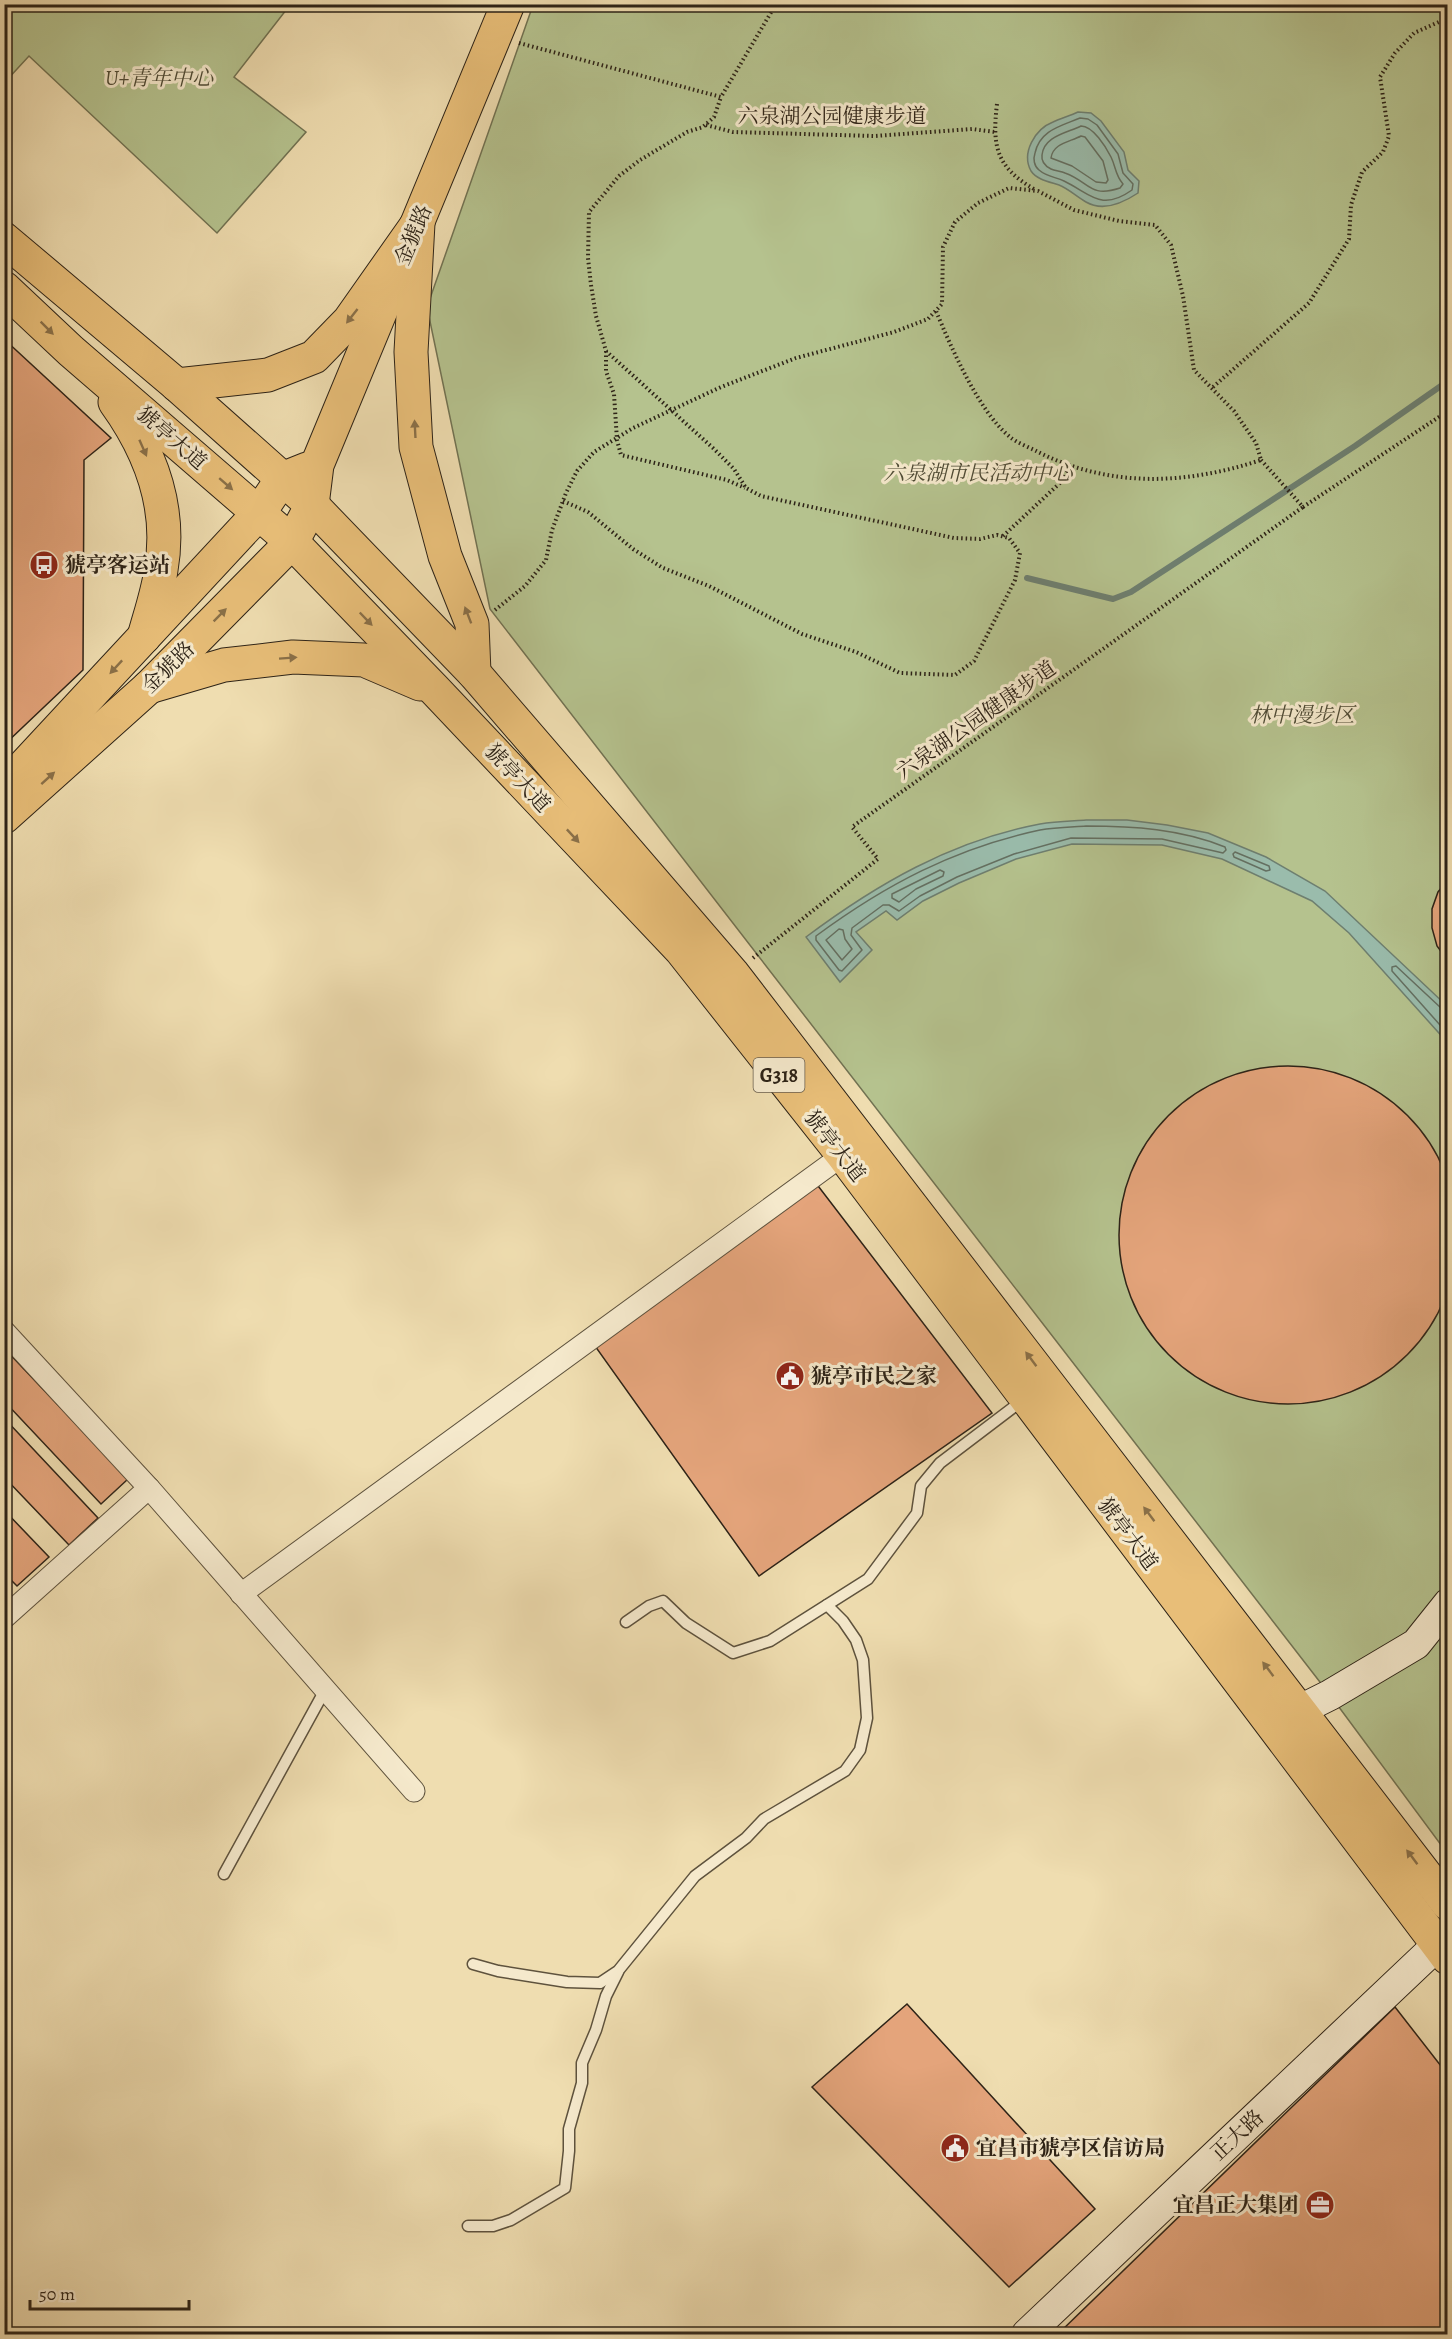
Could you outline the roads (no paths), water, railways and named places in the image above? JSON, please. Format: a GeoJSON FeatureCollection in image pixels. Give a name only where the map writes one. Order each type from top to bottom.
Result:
{"type":"FeatureCollection","features":[{"type":"Feature","properties":{"kind":"main road","name":"金猇路"},"geometry":{"type":"LineString","coordinates":[[4,817],[149,687],[292,542],[312,505],[317,465],[508,4]]}},
{"type":"Feature","properties":{"kind":"main road"},"geometry":{"type":"LineString","coordinates":[[177,386],[268,375],[314,357],[349,321],[418,223]]}},
{"type":"Feature","properties":{"kind":"main road"},"geometry":{"type":"LineString","coordinates":[[418,223],[411,352],[416,447],[445,556],[472,624],[474,673]]}},
{"type":"Feature","properties":{"kind":"main road","name":"猇亭大道"},"geometry":{"type":"LineString","coordinates":[[4,239],[177,386],[312,505],[474,673],[733,974],[1448,1904]]}},
{"type":"Feature","properties":{"kind":"main road","name":"猇亭大道"},"geometry":{"type":"LineString","coordinates":[[4,288],[71,351],[292,542],[681,950],[843,1155],[1025,1398],[1444,1946]]}},
{"type":"Feature","properties":{"kind":"main road"},"geometry":{"type":"LineString","coordinates":[[71,351],[107,392],[135,430],[152,469],[161,501],[165,535],[161,570],[144,637]]}},
{"type":"Feature","properties":{"kind":"main road"},"geometry":{"type":"LineString","coordinates":[[282,479],[317,465]]}},
{"type":"Feature","properties":{"kind":"main road","name":"金猇路"},"geometry":{"type":"LineString","coordinates":[[4,785],[259,513],[282,479]]}},
{"type":"Feature","properties":{"kind":"main road"},"geometry":{"type":"LineString","coordinates":[[149,687],[224,665],[293,657],[364,660],[435,690]]}},
{"type":"Feature","properties":{"kind":"main road"},"geometry":{"type":"LineString","coordinates":[[1299,1710],[1330,1695],[1416,1644],[1448,1604]]}},
{"type":"Feature","properties":{"kind":"main road","name":"正大路"},"geometry":{"type":"LineString","coordinates":[[1027,2334],[1444,1946]]}},
{"type":"Feature","properties":{"kind":"street"},"geometry":{"type":"LineString","coordinates":[[241,1594],[843,1155]]}},
{"type":"Feature","properties":{"kind":"street"},"geometry":{"type":"LineString","coordinates":[[4,1331],[149,1488],[414,1791]]}},
{"type":"Feature","properties":{"kind":"street"},"geometry":{"type":"LineString","coordinates":[[5,1616],[149,1488]]}},
{"type":"Feature","properties":{"kind":"lane"},"geometry":{"type":"LineString","coordinates":[[626,1622],[649,1606],[663,1601],[686,1623],[733,1653],[770,1641],[868,1579],[918,1513],[921,1486],[940,1463],[1025,1398]]}},
{"type":"Feature","properties":{"kind":"lane"},"geometry":{"type":"LineString","coordinates":[[468,2226],[494,2226],[511,2220],[565,2187],[569,2129],[582,2083],[582,2063],[596,2030],[606,1996],[618,1971],[695,1876],[746,1838],[764,1819],[844,1771],[860,1750],[867,1718],[863,1660],[856,1640],[843,1621],[827,1605]]}},
{"type":"Feature","properties":{"kind":"lane"},"geometry":{"type":"LineString","coordinates":[[224,1874],[325,1690]]}},
{"type":"Feature","properties":{"kind":"lane"},"geometry":{"type":"LineString","coordinates":[[473,1964],[498,1971],[567,1982],[600,1983],[618,1971]]}},
{"type":"Feature","properties":{"kind":"water"},"geometry":{"type":"Polygon","coordinates":[[[1078,112],[1091,113],[1101,121],[1124,152],[1128,170],[1139,181],[1138,193],[1113,205],[1092,205],[1063,187],[1040,179],[1031,171],[1028,157],[1035,136],[1046,125],[1078,112]]]}},
{"type":"Feature","properties":{"kind":"water"},"geometry":{"type":"Polygon","coordinates":[[[1127,820],[1208,833],[1266,857],[1325,891],[1447,1006],[1447,1042],[1349,933],[1312,901],[1222,859],[1162,845],[1072,844],[1016,859],[959,883],[923,901],[897,920],[886,911],[856,932],[872,950],[840,982],[806,937],[888,882],[946,853],[1007,832],[1046,823],[1127,820]]]}},
{"type":"Feature","properties":{"kind":"waterway"},"geometry":{"type":"LineString","coordinates":[[1027,578],[1113,599],[1131,592],[1355,446],[1448,381]]}},
{"type":"Feature","properties":{"kind":"place","name":"猇亭客运站"},"geometry":{"type":"Point","coordinates":[44,565]}},
{"type":"Feature","properties":{"kind":"place","name":"猇亭市民之家"},"geometry":{"type":"Point","coordinates":[790,1376]}},
{"type":"Feature","properties":{"kind":"place","name":"宜昌市猇亭区信访局"},"geometry":{"type":"Point","coordinates":[955,2148]}},
{"type":"Feature","properties":{"kind":"place","name":"宜昌正大集团"},"geometry":{"type":"Point","coordinates":[1320,2205]}},
{"type":"Feature","properties":{"kind":"park label","name":"U+青年中心"},"geometry":{"type":"Point","coordinates":[159,78]}},
{"type":"Feature","properties":{"kind":"park label","name":"六泉湖市民活动中心"},"geometry":{"type":"Point","coordinates":[978,473]}},
{"type":"Feature","properties":{"kind":"park label","name":"林中漫步区"},"geometry":{"type":"Point","coordinates":[1302,715]}}]}
